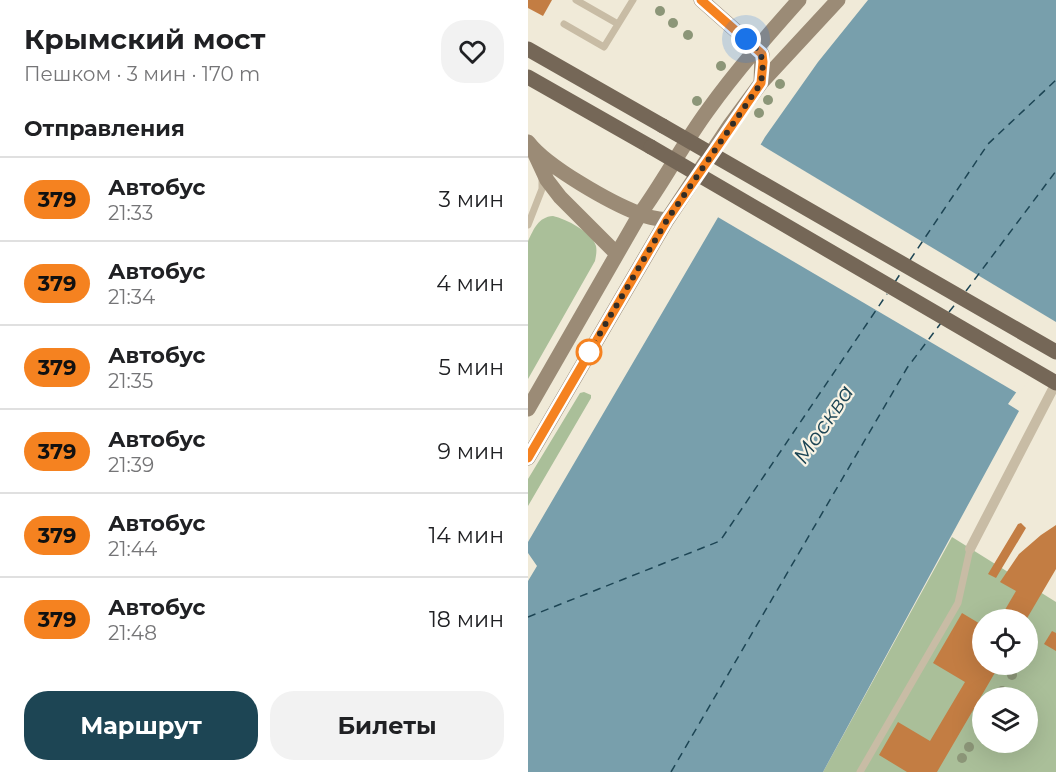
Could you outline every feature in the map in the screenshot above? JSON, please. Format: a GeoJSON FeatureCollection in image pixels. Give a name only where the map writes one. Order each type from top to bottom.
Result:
{"type":"FeatureCollection","features":[{"type":"Feature","properties":{"kind":"main road"},"geometry":{"type":"LineString","coordinates":[[701,0],[762,54],[761,83]]}},
{"type":"Feature","properties":{"kind":"main road"},"geometry":{"type":"LineString","coordinates":[[528,408],[640,214],[706,112],[756,48],[799,0]]}},
{"type":"Feature","properties":{"kind":"main road"},"geometry":{"type":"LineString","coordinates":[[528,458],[667,220],[761,83],[838,0]]}},
{"type":"Feature","properties":{"kind":"main road"},"geometry":{"type":"LineString","coordinates":[[528,49],[1056,352]]}},
{"type":"Feature","properties":{"kind":"main road"},"geometry":{"type":"LineString","coordinates":[[528,77],[1056,383]]}},
{"type":"Feature","properties":{"kind":"main road"},"geometry":{"type":"LineString","coordinates":[[530,145],[559,170],[640,214],[654,219],[667,220]]}},
{"type":"Feature","properties":{"kind":"main road"},"geometry":{"type":"LineString","coordinates":[[530,145],[560,197],[617,254]]}},
{"type":"Feature","properties":{"kind":"street"},"geometry":{"type":"LineString","coordinates":[[970,549],[1056,383]]}},
{"type":"Feature","properties":{"kind":"lane"},"geometry":{"type":"LineString","coordinates":[[576,0],[618,24]]}},
{"type":"Feature","properties":{"kind":"lane"},"geometry":{"type":"LineString","coordinates":[[564,24],[603,49],[633,0]]}},
{"type":"Feature","properties":{"kind":"lane"},"geometry":{"type":"LineString","coordinates":[[528,225],[542,189],[541,167]]}},
{"type":"Feature","properties":{"kind":"lane"},"geometry":{"type":"LineString","coordinates":[[860,772],[958,603],[970,549]]}},
{"type":"Feature","properties":{"kind":"green space"},"geometry":{"type":"Polygon","coordinates":[[[553,216],[584,231],[594,241],[596,255],[595,261],[528,379],[528,241],[540,221],[553,216]]]}},
{"type":"Feature","properties":{"kind":"green space"},"geometry":{"type":"Polygon","coordinates":[[[580,393],[591,395],[591,398],[528,506],[528,479],[580,393]]]}},
{"type":"Feature","properties":{"kind":"green space"},"geometry":{"type":"Polygon","coordinates":[[[952,537],[1056,602],[1056,772],[823,772],[952,537]]]}},
{"type":"Feature","properties":{"kind":"water","name":"Москва"},"geometry":{"type":"Polygon","coordinates":[[[868,0],[1056,0],[1056,335],[1008,404],[1019,411],[823,772],[528,772],[528,581],[537,566],[528,553],[528,542],[765,137],[818,62],[868,0]]]}},
{"type":"Feature","properties":{"kind":"pier"},"geometry":{"type":"Polygon","coordinates":[[[758,143],[1056,322],[1056,340],[1019,394],[716,216],[758,143]]]}},
{"type":"Feature","properties":{"kind":"building"},"geometry":{"type":"Polygon","coordinates":[[[528,0],[552,0],[543,16],[528,8],[528,0]]]}},
{"type":"Feature","properties":{"kind":"building"},"geometry":{"type":"Polygon","coordinates":[[[1021,523],[1026,528],[996,578],[988,574],[1018,524],[1021,523]]]}},
{"type":"Feature","properties":{"kind":"building"},"geometry":{"type":"Polygon","coordinates":[[[1056,525],[1056,569],[1032,609],[1005,609],[1016,591],[1000,582],[1019,554],[1056,525]]]}},
{"type":"Feature","properties":{"kind":"building"},"geometry":{"type":"Polygon","coordinates":[[[962,613],[972,619],[972,675],[994,675],[987,687],[972,687],[972,712],[937,772],[907,772],[879,755],[898,722],[930,741],[965,682],[933,663],[962,613]]]}},
{"type":"Feature","properties":{"kind":"building"},"geometry":{"type":"Polygon","coordinates":[[[1052,631],[1056,633],[1056,651],[1044,644],[1052,631]]]}},
{"type":"Feature","properties":{"kind":"ferry route"},"geometry":{"type":"LineString","coordinates":[[910,260],[988,144],[1056,80]]}},
{"type":"Feature","properties":{"kind":"ferry route"},"geometry":{"type":"LineString","coordinates":[[966,291],[1056,171]]}},
{"type":"Feature","properties":{"kind":"ferry route"},"geometry":{"type":"LineString","coordinates":[[895,282],[902,271]]}},
{"type":"Feature","properties":{"kind":"ferry route"},"geometry":{"type":"LineString","coordinates":[[528,617],[720,541],[887,294]]}},
{"type":"Feature","properties":{"kind":"ferry route"},"geometry":{"type":"LineString","coordinates":[[949,312],[957,302]]}},
{"type":"Feature","properties":{"kind":"ferry route"},"geometry":{"type":"LineString","coordinates":[[671,772],[907,368],[941,323]]}},
{"type":"Feature","properties":{"kind":"bus line","name":"379"},"geometry":{"type":"LineString","coordinates":[[528,458],[667,220],[761,83],[762,54],[701,0]]}},
{"type":"Feature","properties":{"kind":"route"},"geometry":{"type":"LineString","coordinates":[[589,352],[667,220],[761,83],[762,54],[746,39]]}}]}
